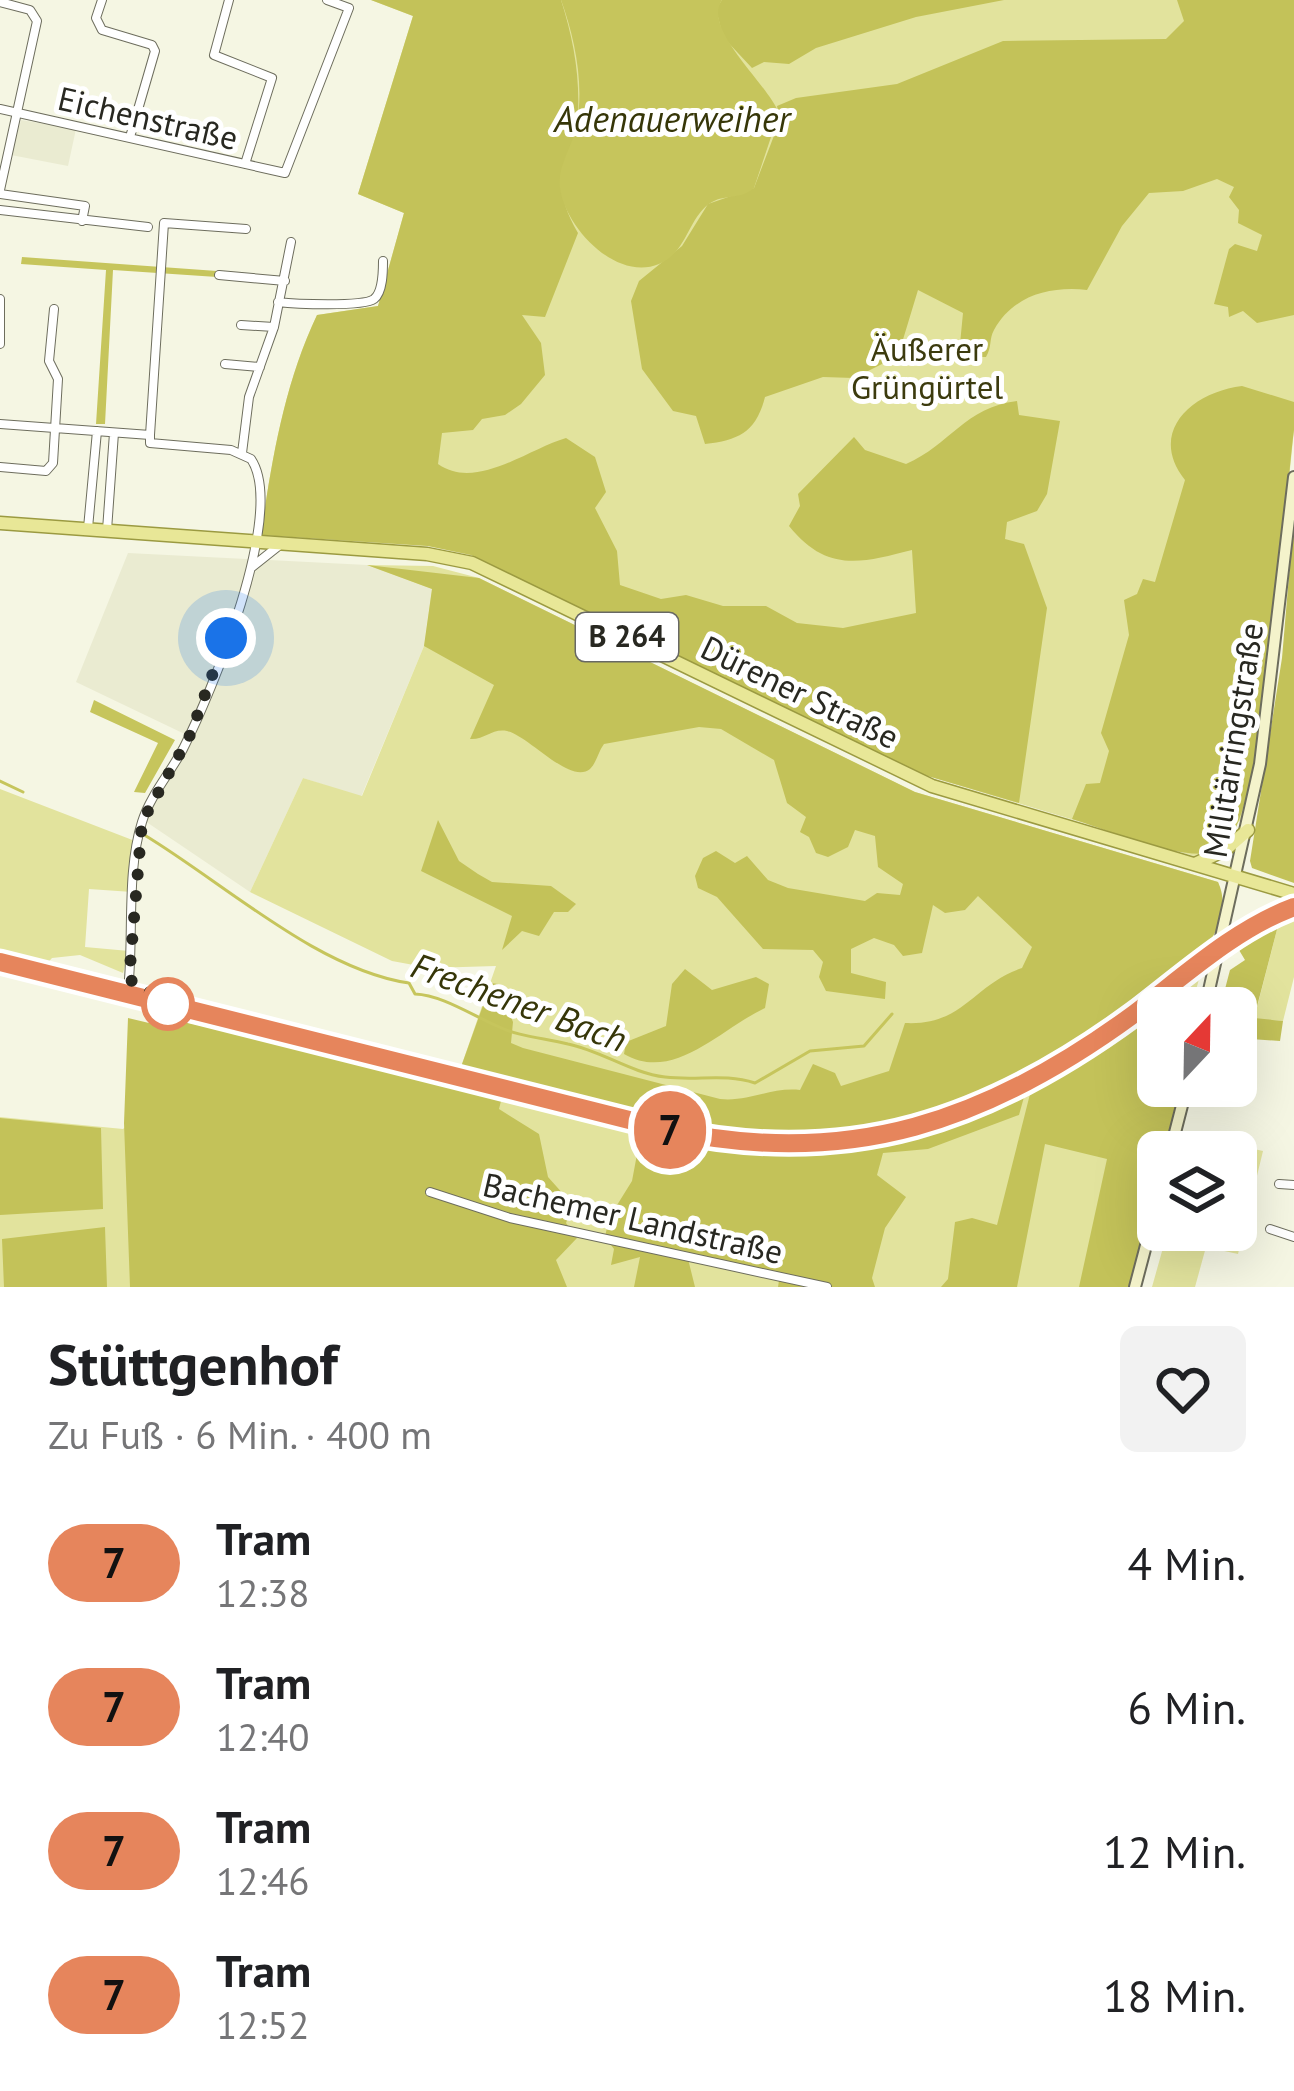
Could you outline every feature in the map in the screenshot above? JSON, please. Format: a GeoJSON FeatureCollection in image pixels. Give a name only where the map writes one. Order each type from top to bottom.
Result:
{"type":"FeatureCollection","features":[{"type":"Feature","properties":{"kind":"main road","name":"Militärringstraße"},"geometry":{"type":"LineString","coordinates":[[1209,987],[1248,830],[1276,658],[1294,477]]}},
{"type":"Feature","properties":{"kind":"main road","name":"Dürener Straße"},"geometry":{"type":"LineString","coordinates":[[0,523],[427,554],[472,562],[932,786],[1294,894]]}},
{"type":"Feature","properties":{"kind":"main road"},"geometry":{"type":"LineString","coordinates":[[1195,864],[1225,850],[1248,830]]}},
{"type":"Feature","properties":{"kind":"main road"},"geometry":{"type":"LineString","coordinates":[[1135,1287],[1144,1251]]}},
{"type":"Feature","properties":{"kind":"street"},"geometry":{"type":"LineString","coordinates":[[102,0],[96,18],[102,29],[154,47],[130,137]]}},
{"type":"Feature","properties":{"kind":"street"},"geometry":{"type":"LineString","coordinates":[[229,0],[214,55],[272,78],[245,164]]}},
{"type":"Feature","properties":{"kind":"street","name":"Eichenstraße"},"geometry":{"type":"LineString","coordinates":[[0,109],[285,172],[349,8],[327,0]]}},
{"type":"Feature","properties":{"kind":"street"},"geometry":{"type":"LineString","coordinates":[[0,2],[36,15],[0,192],[85,206],[82,220]]}},
{"type":"Feature","properties":{"kind":"street"},"geometry":{"type":"LineString","coordinates":[[0,210],[148,227]]}},
{"type":"Feature","properties":{"kind":"street"},"geometry":{"type":"LineString","coordinates":[[129,979],[139,835],[147,808],[190,735],[251,568],[261,483],[258,470],[242,453],[150,443],[164,223],[246,229]]}},
{"type":"Feature","properties":{"kind":"street"},"geometry":{"type":"LineString","coordinates":[[242,453],[249,397],[274,327],[291,242]]}},
{"type":"Feature","properties":{"kind":"street"},"geometry":{"type":"LineString","coordinates":[[278,302],[328,306],[371,300],[378,293],[383,261]]}},
{"type":"Feature","properties":{"kind":"street"},"geometry":{"type":"LineString","coordinates":[[219,275],[284,280]]}},
{"type":"Feature","properties":{"kind":"street"},"geometry":{"type":"LineString","coordinates":[[0,299],[0,344]]}},
{"type":"Feature","properties":{"kind":"street"},"geometry":{"type":"LineString","coordinates":[[0,467],[49,470],[58,380],[49,361],[54,309]]}},
{"type":"Feature","properties":{"kind":"street"},"geometry":{"type":"LineString","coordinates":[[241,325],[274,327]]}},
{"type":"Feature","properties":{"kind":"street"},"geometry":{"type":"LineString","coordinates":[[225,364],[260,367]]}},
{"type":"Feature","properties":{"kind":"street"},"geometry":{"type":"LineString","coordinates":[[0,424],[149,435]]}},
{"type":"Feature","properties":{"kind":"street"},"geometry":{"type":"LineString","coordinates":[[88,528],[97,431]]}},
{"type":"Feature","properties":{"kind":"street"},"geometry":{"type":"LineString","coordinates":[[107,530],[114,433]]}},
{"type":"Feature","properties":{"kind":"street"},"geometry":{"type":"LineString","coordinates":[[92,495],[109,498]]}},
{"type":"Feature","properties":{"kind":"street"},"geometry":{"type":"LineString","coordinates":[[251,568],[281,544]]}},
{"type":"Feature","properties":{"kind":"street"},"geometry":{"type":"LineString","coordinates":[[1279,1184],[1294,1184]]}},
{"type":"Feature","properties":{"kind":"street","name":"Bachemer Landstraße"},"geometry":{"type":"LineString","coordinates":[[430,1192],[510,1218],[827,1287]]}},
{"type":"Feature","properties":{"kind":"street"},"geometry":{"type":"LineString","coordinates":[[1270,1229],[1294,1237]]}},
{"type":"Feature","properties":{"kind":"shaded area"},"geometry":{"type":"Polygon","coordinates":[[[371,0],[561,0],[575,56],[578,99],[562,184],[568,214],[578,233],[545,317],[522,315],[541,343],[545,375],[505,415],[482,419],[473,430],[442,433],[438,464],[453,471],[485,471],[566,438],[595,457],[606,492],[595,508],[617,551],[620,585],[661,599],[686,595],[723,606],[766,606],[797,623],[843,628],[916,613],[912,550],[861,561],[831,558],[789,526],[800,506],[798,494],[854,437],[865,450],[906,464],[999,405],[1017,401],[1019,415],[1060,421],[1047,494],[1037,511],[1007,522],[1005,539],[1024,544],[1047,608],[1019,803],[921,774],[471,555],[428,546],[261,535],[288,395],[317,315],[378,306],[404,213],[358,194],[413,16],[371,0]]]}},
{"type":"Feature","properties":{"kind":"shaded area"},"geometry":{"type":"Polygon","coordinates":[[[722,0],[1004,0],[916,17],[816,48],[789,64],[764,62],[752,68],[723,37],[716,9],[722,0]]]}},
{"type":"Feature","properties":{"kind":"shaded area"},"geometry":{"type":"Polygon","coordinates":[[[1177,0],[1294,0],[1294,315],[1257,323],[1243,311],[1229,317],[1228,307],[1214,304],[1229,249],[1235,244],[1257,251],[1262,235],[1238,223],[1239,210],[1229,197],[1234,187],[1217,179],[1183,191],[1149,193],[1122,226],[1087,290],[1034,295],[1011,308],[994,330],[986,357],[973,357],[960,344],[963,313],[918,290],[898,356],[854,378],[823,377],[765,397],[757,419],[737,437],[705,444],[696,416],[673,411],[642,369],[631,301],[639,281],[682,246],[708,204],[754,188],[780,120],[777,106],[796,98],[897,84],[1003,41],[1166,39],[1184,21],[1177,0]]]}},
{"type":"Feature","properties":{"kind":"shaded area"},"geometry":{"type":"Polygon","coordinates":[[[21,120],[76,129],[68,166],[11,155],[21,120]]]}},
{"type":"Feature","properties":{"kind":"shaded area"},"geometry":{"type":"Polygon","coordinates":[[[1242,386],[1294,402],[1279,584],[1262,722],[1237,826],[1221,849],[1190,853],[1072,819],[1086,784],[1100,783],[1109,751],[1101,733],[1129,635],[1124,600],[1137,594],[1143,579],[1155,582],[1185,480],[1174,462],[1173,431],[1180,417],[1207,396],[1242,386]]]}},
{"type":"Feature","properties":{"kind":"shaded area"},"geometry":{"type":"Polygon","coordinates":[[[1294,517],[1294,883],[1252,868],[1250,861],[1282,658],[1294,517]]]}},
{"type":"Feature","properties":{"kind":"shaded area"},"geometry":{"type":"Polygon","coordinates":[[[128,553],[367,565],[432,589],[424,646],[361,797],[303,778],[250,892],[145,821],[193,738],[76,682],[128,553]]]}},
{"type":"Feature","properties":{"kind":"shaded area"},"geometry":{"type":"Polygon","coordinates":[[[367,565],[479,578],[915,792],[1218,882],[1222,913],[1216,929],[1208,945],[1183,970],[1148,987],[1137,987],[1137,995],[1051,1058],[973,1096],[899,1120],[828,1130],[759,1130],[617,1107],[461,1067],[491,983],[498,984],[513,1022],[511,1043],[523,1048],[720,1099],[800,1090],[813,1064],[835,1073],[841,1086],[889,1071],[905,1023],[925,1022],[955,1011],[1022,968],[1032,947],[978,896],[965,910],[945,913],[933,905],[922,953],[903,956],[894,945],[874,938],[851,949],[851,973],[886,982],[885,999],[826,991],[819,977],[823,962],[813,950],[763,949],[717,897],[698,888],[695,876],[703,858],[716,851],[735,863],[747,856],[768,880],[788,888],[865,901],[877,893],[900,895],[903,884],[878,867],[875,836],[855,830],[848,847],[828,857],[816,853],[809,837],[800,832],[806,817],[787,803],[774,760],[721,729],[699,727],[604,744],[590,769],[582,772],[561,765],[507,731],[470,739],[494,685],[424,646],[432,589],[367,565]]]}},
{"type":"Feature","properties":{"kind":"shaded area"},"geometry":{"type":"Polygon","coordinates":[[[438,820],[459,861],[478,874],[492,882],[551,886],[576,904],[568,912],[554,912],[539,936],[522,931],[502,950],[512,916],[421,871],[438,820]]]}},
{"type":"Feature","properties":{"kind":"shaded area"},"geometry":{"type":"Polygon","coordinates":[[[1279,922],[1257,1006],[1257,987],[1226,987],[1230,970],[1245,960],[1239,950],[1279,922]]]}},
{"type":"Feature","properties":{"kind":"shaded area"},"geometry":{"type":"Polygon","coordinates":[[[685,969],[712,990],[756,977],[769,984],[765,1008],[679,1058],[643,1061],[624,1054],[626,1042],[666,1026],[672,984],[685,969]]]}},
{"type":"Feature","properties":{"kind":"shaded area"},"geometry":{"type":"Polygon","coordinates":[[[152,1014],[502,1097],[499,1109],[539,1134],[548,1177],[573,1205],[566,1223],[577,1238],[556,1260],[567,1287],[130,1287],[124,1123],[128,1018],[149,1023],[152,1014]]]}},
{"type":"Feature","properties":{"kind":"shaded area"},"geometry":{"type":"Polygon","coordinates":[[[1257,1018],[1283,1021],[1280,1041],[1257,1039],[1257,1018]]]}},
{"type":"Feature","properties":{"kind":"shaded area"},"geometry":{"type":"Polygon","coordinates":[[[1137,1023],[1137,1107],[1176,1107],[1170,1131],[1137,1131],[1139,1251],[1130,1287],[1079,1287],[1107,1159],[1045,1144],[1017,1287],[941,1287],[948,1279],[955,1222],[972,1218],[997,1225],[1030,1094],[1137,1023]]]}},
{"type":"Feature","properties":{"kind":"shaded area"},"geometry":{"type":"Polygon","coordinates":[[[1024,1097],[1019,1115],[928,1149],[883,1153],[877,1175],[906,1197],[885,1228],[872,1278],[875,1287],[778,1287],[780,1274],[687,1255],[695,1287],[634,1287],[640,1257],[611,1265],[614,1249],[605,1237],[609,1218],[632,1181],[641,1133],[739,1148],[836,1148],[930,1132],[1024,1097]]]}},
{"type":"Feature","properties":{"kind":"shaded area"},"geometry":{"type":"Polygon","coordinates":[[[0,1118],[101,1128],[103,1209],[0,1215],[0,1118]]]}},
{"type":"Feature","properties":{"kind":"shaded area"},"geometry":{"type":"Polygon","coordinates":[[[105,1227],[107,1287],[4,1287],[2,1239],[105,1227]]]}},
{"type":"Feature","properties":{"kind":"green space","name":"Äußerer Grüngürtel"},"geometry":{"type":"Polygon","coordinates":[[[371,0],[1294,0],[1294,430],[1276,605],[1242,819],[1197,857],[921,774],[471,555],[428,546],[261,535],[288,395],[317,315],[378,306],[404,213],[358,194],[413,16],[371,0]]]}},
{"type":"Feature","properties":{"kind":"green space"},"geometry":{"type":"Polygon","coordinates":[[[367,565],[433,566],[479,578],[915,792],[1218,882],[1222,896],[1197,987],[1137,987],[1137,1107],[1176,1107],[1170,1131],[1137,1131],[1139,1251],[1130,1287],[0,1287],[0,1117],[123,1129],[230,1029],[455,1084],[496,966],[430,968],[392,961],[250,892],[303,778],[362,796],[424,646],[432,589],[367,565]]]}},
{"type":"Feature","properties":{"kind":"green space"},"geometry":{"type":"Polygon","coordinates":[[[0,789],[135,841],[132,892],[89,889],[85,947],[129,951],[123,973],[80,955],[52,958],[44,967],[0,956],[0,789]]]}},
{"type":"Feature","properties":{"kind":"green space"},"geometry":{"type":"Polygon","coordinates":[[[1294,914],[1294,977],[1283,1021],[1257,1019],[1257,1007],[1279,922],[1294,914]]]}},
{"type":"Feature","properties":{"kind":"green space"},"geometry":{"type":"Polygon","coordinates":[[[1162,1251],[1205,1251],[1195,1287],[1152,1287],[1162,1251]]]}},
{"type":"Feature","properties":{"kind":"water","name":"Adenauerweiher"},"geometry":{"type":"Polygon","coordinates":[[[561,0],[722,0],[718,12],[728,40],[779,113],[754,188],[704,208],[676,251],[659,264],[643,268],[610,258],[582,234],[564,203],[561,172],[576,127],[579,79],[561,0]]]}},
{"type":"Feature","properties":{"kind":"water"},"geometry":{"type":"Polygon","coordinates":[[[22,257],[217,271],[217,277],[113,270],[105,424],[96,424],[106,270],[21,264],[22,257]]]}},
{"type":"Feature","properties":{"kind":"water"},"geometry":{"type":"Polygon","coordinates":[[[94,700],[175,740],[145,793],[134,792],[158,743],[90,712],[94,700]]]}},
{"type":"Feature","properties":{"kind":"waterway","name":"Frechener Bach"},"geometry":{"type":"LineString","coordinates":[[0,781],[23,792]]}},
{"type":"Feature","properties":{"kind":"waterway","name":"Frechener Bach"},"geometry":{"type":"LineString","coordinates":[[146,836],[273,923],[341,961],[409,983],[415,994],[445,1001],[505,1030],[581,1047],[652,1075],[755,1083],[810,1051],[864,1046],[892,1014]]}},
{"type":"Feature","properties":{"kind":"tram line","name":"7"},"geometry":{"type":"LineString","coordinates":[[0,962],[669,1130],[734,1141],[827,1143],[937,1122],[1030,1084],[1239,936],[1294,907]]}},
{"type":"Feature","properties":{"kind":"tram line"},"geometry":{"type":"LineString","coordinates":[[1132,1021],[1245,938],[1294,911]]}},
{"type":"Feature","properties":{"kind":"railway"},"geometry":{"type":"LineString","coordinates":[[0,962],[684,1133],[778,1144],[863,1138],[942,1119],[1014,1088],[1084,1048],[1294,895]]}},
{"type":"Feature","properties":{"kind":"route"},"geometry":{"type":"LineString","coordinates":[[168,1004],[129,979],[139,833],[147,808],[190,735],[226,638]]}}]}
